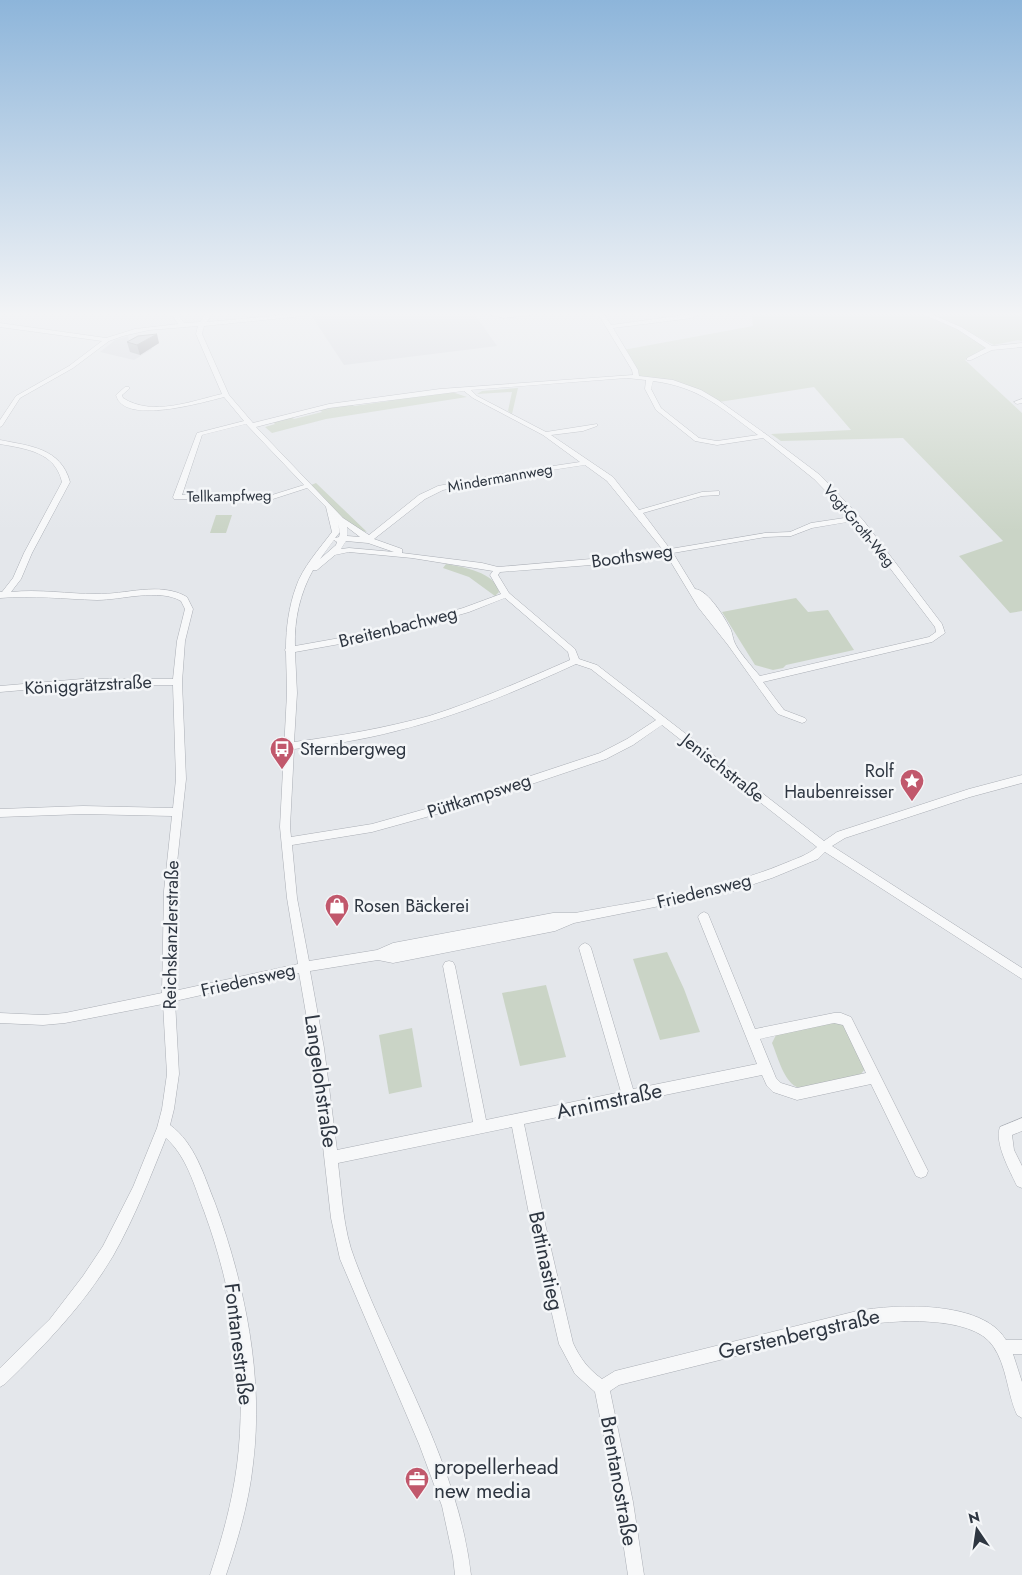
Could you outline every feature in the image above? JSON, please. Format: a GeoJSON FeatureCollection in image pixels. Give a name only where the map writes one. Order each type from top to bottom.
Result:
{"type":"FeatureCollection","features":[{"type":"Feature","properties":{"kind":"street"},"geometry":{"type":"LineString","coordinates":[[0,425],[18,397],[38,386]]}},
{"type":"Feature","properties":{"kind":"street"},"geometry":{"type":"LineString","coordinates":[[222,386],[226,395],[250,424],[341,519],[369,539],[412,556]]}},
{"type":"Feature","properties":{"kind":"street","name":"Vogt-Groth-Weg"},"geometry":{"type":"LineString","coordinates":[[250,424],[344,404],[440,391],[521,386]]}},
{"type":"Feature","properties":{"kind":"street"},"geometry":{"type":"LineString","coordinates":[[649,386],[648,389],[658,409],[697,440],[716,443],[765,436]]}},
{"type":"Feature","properties":{"kind":"street","name":"Vogt-Groth-Weg"},"geometry":{"type":"LineString","coordinates":[[683,386],[699,391],[720,403],[817,477],[856,518],[939,626],[941,633],[940,636],[932,640],[757,680]]}},
{"type":"Feature","properties":{"kind":"street"},"geometry":{"type":"LineString","coordinates":[[127,388],[119,395],[120,399],[129,404],[146,408],[168,408],[226,395]]}},
{"type":"Feature","properties":{"kind":"street"},"geometry":{"type":"LineString","coordinates":[[467,390],[475,397],[545,434],[610,479],[639,512],[668,551],[701,605],[782,712],[802,720]]}},
{"type":"Feature","properties":{"kind":"street","name":"Tellkampfweg"},"geometry":{"type":"LineString","coordinates":[[250,424],[199,434],[177,498],[273,497],[308,486]]}},
{"type":"Feature","properties":{"kind":"street"},"geometry":{"type":"LineString","coordinates":[[545,434],[583,430],[595,426]]}},
{"type":"Feature","properties":{"kind":"street","name":"Reichskanzlerstraße"},"geometry":{"type":"LineString","coordinates":[[0,442],[45,454],[57,462],[66,476],[64,489],[28,553],[17,579],[2,594]]}},
{"type":"Feature","properties":{"kind":"street","name":"Mindermannweg"},"geometry":{"type":"LineString","coordinates":[[369,539],[422,497],[441,488],[586,462]]}},
{"type":"Feature","properties":{"kind":"street"},"geometry":{"type":"LineString","coordinates":[[639,512],[702,494],[716,493]]}},
{"type":"Feature","properties":{"kind":"street"},"geometry":{"type":"LineString","coordinates":[[329,508],[341,538],[354,550]]}},
{"type":"Feature","properties":{"kind":"street","name":"Boothsweg"},"geometry":{"type":"LineString","coordinates":[[496,573],[591,562],[764,535],[791,534],[811,526],[856,518]]}},
{"type":"Feature","properties":{"kind":"street"},"geometry":{"type":"LineString","coordinates":[[341,519],[345,532],[341,538]]}},
{"type":"Feature","properties":{"kind":"street"},"geometry":{"type":"LineString","coordinates":[[341,538],[369,539]]}},
{"type":"Feature","properties":{"kind":"street","name":"Langelohstraße"},"geometry":{"type":"LineString","coordinates":[[341,538],[328,544],[300,586],[290,630],[289,650],[292,693],[286,842],[293,904],[318,1048],[338,1218],[347,1259],[426,1443],[446,1497],[457,1533],[463,1575]]}},
{"type":"Feature","properties":{"kind":"street","name":"Langelohstraße"},"geometry":{"type":"LineString","coordinates":[[311,570],[333,553],[341,538]]}},
{"type":"Feature","properties":{"kind":"street"},"geometry":{"type":"LineString","coordinates":[[333,553],[354,550],[412,556],[496,573]]}},
{"type":"Feature","properties":{"kind":"street","name":"Jenischstraße"},"geometry":{"type":"LineString","coordinates":[[496,573],[506,595],[572,651],[575,660],[594,667],[825,847],[1022,974]]}},
{"type":"Feature","properties":{"kind":"street"},"geometry":{"type":"LineString","coordinates":[[17,579],[28,593]]}},
{"type":"Feature","properties":{"kind":"street","name":"Reichskanzlerstraße"},"geometry":{"type":"LineString","coordinates":[[0,1379],[56,1324],[108,1251],[138,1191],[163,1128],[173,1074],[167,942],[169,890],[181,773],[177,682],[181,641],[188,609],[184,599],[164,592],[98,597],[28,593],[2,594]]}},
{"type":"Feature","properties":{"kind":"street","name":"Breitenbachweg"},"geometry":{"type":"LineString","coordinates":[[289,650],[375,636],[466,610],[506,595]]}},
{"type":"Feature","properties":{"kind":"street"},"geometry":{"type":"LineString","coordinates":[[290,746],[369,734],[412,724],[495,696],[575,660]]}},
{"type":"Feature","properties":{"kind":"street","name":"Königgrätzstraße"},"geometry":{"type":"LineString","coordinates":[[0,689],[82,682],[177,682]]}},
{"type":"Feature","properties":{"kind":"street","name":"Püttkampsweg"},"geometry":{"type":"LineString","coordinates":[[286,842],[372,828],[462,803],[603,756],[630,742],[662,720]]}},
{"type":"Feature","properties":{"kind":"street","name":"Friedensweg"},"geometry":{"type":"LineString","coordinates":[[0,1018],[43,1020],[66,1018],[304,967],[378,955],[388,958],[402,956],[555,926],[576,918],[730,887],[801,862],[820,853],[825,847],[841,836],[969,793],[1022,779]]}},
{"type":"Feature","properties":{"kind":"street"},"geometry":{"type":"LineString","coordinates":[[0,813],[83,810],[176,812]]}},
{"type":"Feature","properties":{"kind":"street"},"geometry":{"type":"LineString","coordinates":[[704,918],[771,1082],[777,1088],[797,1094],[875,1076]]}},
{"type":"Feature","properties":{"kind":"street"},"geometry":{"type":"LineString","coordinates":[[586,948],[629,1096]]}},
{"type":"Feature","properties":{"kind":"street"},"geometry":{"type":"LineString","coordinates":[[449,966],[481,1128]]}},
{"type":"Feature","properties":{"kind":"street"},"geometry":{"type":"LineString","coordinates":[[752,1035],[841,1018],[851,1026],[921,1171]]}},
{"type":"Feature","properties":{"kind":"street","name":"Arnimstraße"},"geometry":{"type":"LineString","coordinates":[[332,1158],[766,1068]]}},
{"type":"Feature","properties":{"kind":"street","name":"Bettinastieg"},"geometry":{"type":"LineString","coordinates":[[517,1121],[566,1344],[584,1376],[602,1388]]}},
{"type":"Feature","properties":{"kind":"street"},"geometry":{"type":"LineString","coordinates":[[1022,1124],[1005,1132],[1008,1151],[1022,1181]]}},
{"type":"Feature","properties":{"kind":"street","name":"Fontanestraße"},"geometry":{"type":"LineString","coordinates":[[163,1128],[184,1146],[218,1231],[229,1271],[243,1346],[248,1405],[244,1473],[238,1508],[218,1575]]}},
{"type":"Feature","properties":{"kind":"street","name":"Gerstenbergstraße"},"geometry":{"type":"LineString","coordinates":[[602,1388],[615,1378],[657,1367],[852,1319],[895,1313],[967,1320],[980,1324],[992,1332],[1003,1347]]}},
{"type":"Feature","properties":{"kind":"street"},"geometry":{"type":"LineString","coordinates":[[1022,1347],[1003,1347],[1022,1410]]}},
{"type":"Feature","properties":{"kind":"street","name":"Brentanostraße"},"geometry":{"type":"LineString","coordinates":[[602,1388],[625,1502],[636,1575]]}},
{"type":"Feature","properties":{"kind":"green space"},"geometry":{"type":"Polygon","coordinates":[[[676,386],[992,386],[1022,413],[1022,611],[1010,613],[959,556],[1003,541],[903,438],[781,441],[771,434],[851,430],[814,387],[719,402],[699,391],[676,386]]]}},
{"type":"Feature","properties":{"kind":"green space"},"geometry":{"type":"Polygon","coordinates":[[[518,388],[512,414],[508,411],[512,392],[477,394],[482,391],[518,388]]]}},
{"type":"Feature","properties":{"kind":"green space"},"geometry":{"type":"Polygon","coordinates":[[[452,392],[467,397],[326,419],[272,433],[265,427],[275,424],[273,422],[291,417],[294,419],[322,412],[320,410],[351,404],[354,406],[389,401],[387,399],[452,392]]]}},
{"type":"Feature","properties":{"kind":"green space"},"geometry":{"type":"Polygon","coordinates":[[[316,483],[367,532],[351,525],[336,513],[311,485],[316,483]]]}},
{"type":"Feature","properties":{"kind":"green space"},"geometry":{"type":"Polygon","coordinates":[[[216,515],[232,515],[226,533],[210,533],[216,515]]]}},
{"type":"Feature","properties":{"kind":"green space"},"geometry":{"type":"Polygon","coordinates":[[[446,564],[485,575],[496,585],[499,592],[495,596],[469,577],[443,568],[446,564]]]}},
{"type":"Feature","properties":{"kind":"green space"},"geometry":{"type":"Polygon","coordinates":[[[796,598],[808,612],[828,610],[854,650],[786,665],[783,668],[773,670],[755,665],[722,612],[796,598]]]}},
{"type":"Feature","properties":{"kind":"green space"},"geometry":{"type":"Polygon","coordinates":[[[667,952],[684,989],[700,1032],[660,1040],[633,959],[667,952]]]}},
{"type":"Feature","properties":{"kind":"green space"},"geometry":{"type":"Polygon","coordinates":[[[546,985],[566,1057],[520,1066],[502,993],[546,985]]]}},
{"type":"Feature","properties":{"kind":"green space"},"geometry":{"type":"Polygon","coordinates":[[[836,1022],[843,1025],[865,1069],[860,1075],[799,1088],[794,1085],[785,1075],[772,1043],[776,1035],[836,1022]]]}},
{"type":"Feature","properties":{"kind":"green space"},"geometry":{"type":"Polygon","coordinates":[[[412,1028],[422,1087],[389,1094],[379,1035],[412,1028]]]}},
{"type":"Feature","properties":{"kind":"place","name":"Sternbergweg"},"geometry":{"type":"Point","coordinates":[282,770]}},
{"type":"Feature","properties":{"kind":"place","name":"Rolf Haubenreisser"},"geometry":{"type":"Point","coordinates":[912,802]}},
{"type":"Feature","properties":{"kind":"place","name":"Rosen Bäckerei"},"geometry":{"type":"Point","coordinates":[337,927]}},
{"type":"Feature","properties":{"kind":"place","name":"propellerhead new media"},"geometry":{"type":"Point","coordinates":[417,1500]}}]}
